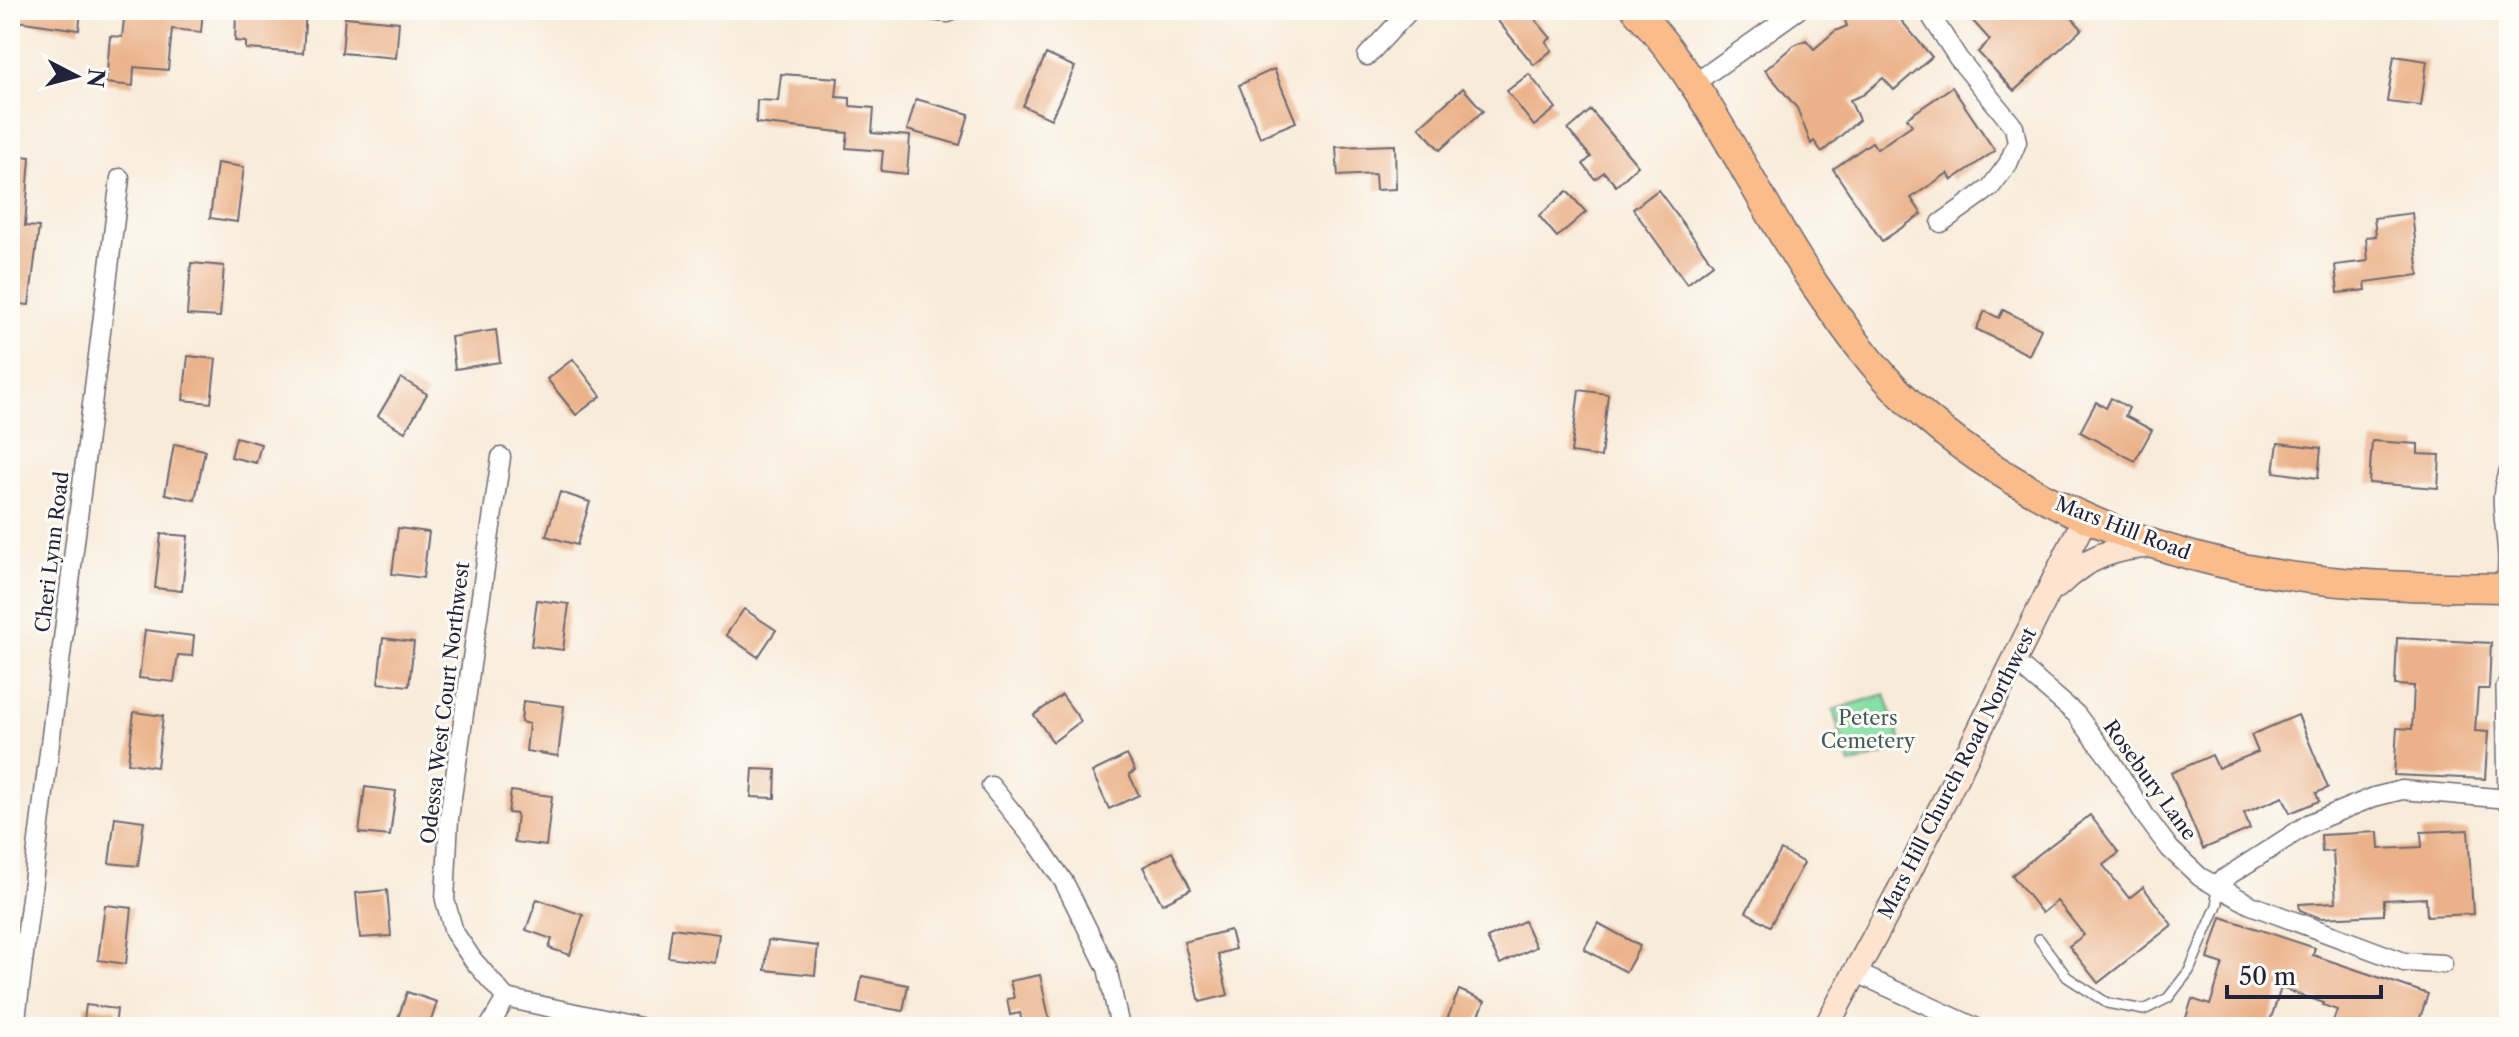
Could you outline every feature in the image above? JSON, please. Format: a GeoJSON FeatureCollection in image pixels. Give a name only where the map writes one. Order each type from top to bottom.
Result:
{"type":"FeatureCollection","features":[{"type":"Feature","properties":{"kind":"main road","name":"Mars Hill Road"},"geometry":{"type":"LineString","coordinates":[[1636,10],[1692,85],[1808,275],[1854,340],[1912,404],[1968,451],[2025,487],[2085,518],[2156,545],[2213,561],[2314,580],[2505,588]]}},
{"type":"Feature","properties":{"kind":"street"},"geometry":{"type":"LineString","coordinates":[[923,10],[948,13]]}},
{"type":"Feature","properties":{"kind":"street"},"geometry":{"type":"LineString","coordinates":[[1367,56],[1410,10]]}},
{"type":"Feature","properties":{"kind":"street"},"geometry":{"type":"LineString","coordinates":[[1692,85],[1798,10]]}},
{"type":"Feature","properties":{"kind":"street"},"geometry":{"type":"LineString","coordinates":[[1927,10],[1958,58],[2014,127],[2017,142],[2008,164],[1990,188],[1941,223]]}},
{"type":"Feature","properties":{"kind":"street","name":"Cheri Lynn Road"},"geometry":{"type":"LineString","coordinates":[[15,1027],[19,938],[120,178]]}},
{"type":"Feature","properties":{"kind":"street","name":"Odessa West Court Northwest"},"geometry":{"type":"LineString","coordinates":[[501,457],[456,756],[445,900],[454,932],[473,960],[506,998]]}},
{"type":"Feature","properties":{"kind":"street","name":"Mars Hill Church Road Northwest"},"geometry":{"type":"LineString","coordinates":[[1826,1027],[1857,973],[2085,518]]}},
{"type":"Feature","properties":{"kind":"street"},"geometry":{"type":"LineString","coordinates":[[2046,596],[2074,568],[2088,561],[2122,548],[2156,545]]}},
{"type":"Feature","properties":{"kind":"street","name":"Rosebury Lane"},"geometry":{"type":"LineString","coordinates":[[2014,661],[2076,714],[2170,849],[2200,877],[2251,905],[2404,962],[2443,964]]}},
{"type":"Feature","properties":{"kind":"street"},"geometry":{"type":"LineString","coordinates":[[991,786],[1064,882],[1107,968],[1120,1027]]}},
{"type":"Feature","properties":{"kind":"street"},"geometry":{"type":"LineString","coordinates":[[2214,885],[2310,823],[2374,797],[2402,790],[2506,799]]}},
{"type":"Feature","properties":{"kind":"street"},"geometry":{"type":"LineString","coordinates":[[1857,973],[1975,1027]]}},
{"type":"Feature","properties":{"kind":"street"},"geometry":{"type":"LineString","coordinates":[[489,1027],[506,998],[640,1027]]}},
{"type":"Feature","properties":{"kind":"lane"},"geometry":{"type":"LineString","coordinates":[[2505,588],[2499,489],[2502,472],[2509,463]]}},
{"type":"Feature","properties":{"kind":"lane"},"geometry":{"type":"LineString","coordinates":[[2506,799],[2501,687],[2509,668]]}},
{"type":"Feature","properties":{"kind":"lane"},"geometry":{"type":"LineString","coordinates":[[2039,939],[2067,977],[2107,1003],[2144,1010],[2168,998],[2189,971],[2218,903],[2214,885]]}},
{"type":"Feature","properties":{"kind":"green space","name":"Peters Cemetery"},"geometry":{"type":"Polygon","coordinates":[[[1885,694],[1903,748],[1850,765],[1833,710],[1885,694]]]}},
{"type":"Feature","properties":{"kind":"building"},"geometry":{"type":"Polygon","coordinates":[[[10,10],[81,10],[79,30],[10,20],[10,10]]]}},
{"type":"Feature","properties":{"kind":"building"},"geometry":{"type":"Polygon","coordinates":[[[125,10],[203,10],[201,32],[172,29],[168,70],[134,67],[133,86],[106,83],[110,36],[122,37],[125,10]]]}},
{"type":"Feature","properties":{"kind":"building"},"geometry":{"type":"Polygon","coordinates":[[[268,10],[306,10],[303,53],[246,49],[246,42],[235,41],[236,14],[268,16],[268,10]]]}},
{"type":"Feature","properties":{"kind":"building"},"geometry":{"type":"Polygon","coordinates":[[[1510,10],[1527,10],[1551,38],[1546,42],[1552,50],[1534,65],[1497,20],[1510,10]]]}},
{"type":"Feature","properties":{"kind":"building"},"geometry":{"type":"Polygon","coordinates":[[[1841,10],[1896,10],[1899,18],[1932,57],[1894,90],[1883,78],[1863,95],[1850,100],[1859,120],[1822,152],[1814,141],[1811,144],[1797,108],[1765,70],[1794,45],[1806,40],[1814,49],[1835,31],[1847,26],[1841,10]]]}},
{"type":"Feature","properties":{"kind":"building"},"geometry":{"type":"Polygon","coordinates":[[[1963,10],[2065,10],[2082,29],[2014,91],[1978,52],[1990,40],[1963,10]]]}},
{"type":"Feature","properties":{"kind":"building"},"geometry":{"type":"Polygon","coordinates":[[[345,17],[399,22],[396,58],[342,53],[345,17]]]}},
{"type":"Feature","properties":{"kind":"building"},"geometry":{"type":"Polygon","coordinates":[[[1046,54],[1075,67],[1051,119],[1023,106],[1046,54]]]}},
{"type":"Feature","properties":{"kind":"building"},"geometry":{"type":"Polygon","coordinates":[[[2394,56],[2427,61],[2421,106],[2387,102],[2394,56]]]}},
{"type":"Feature","properties":{"kind":"building"},"geometry":{"type":"Polygon","coordinates":[[[1274,69],[1296,122],[1260,137],[1239,85],[1274,69]]]}},
{"type":"Feature","properties":{"kind":"building"},"geometry":{"type":"Polygon","coordinates":[[[781,74],[838,78],[836,97],[850,98],[850,106],[874,108],[872,133],[910,136],[907,174],[881,171],[883,151],[846,148],[848,133],[756,123],[757,100],[778,101],[781,74]]]}},
{"type":"Feature","properties":{"kind":"building"},"geometry":{"type":"Polygon","coordinates":[[[1529,74],[1556,108],[1534,126],[1507,91],[1529,74]]]}},
{"type":"Feature","properties":{"kind":"building"},"geometry":{"type":"Polygon","coordinates":[[[1952,87],[1995,151],[1952,180],[1948,173],[1911,198],[1922,214],[1882,241],[1833,169],[1872,142],[1877,149],[1912,125],[1907,118],[1952,87]]]}},
{"type":"Feature","properties":{"kind":"building"},"geometry":{"type":"Polygon","coordinates":[[[1463,88],[1483,111],[1440,150],[1419,127],[1463,88]]]}},
{"type":"Feature","properties":{"kind":"building"},"geometry":{"type":"Polygon","coordinates":[[[916,99],[969,114],[960,145],[907,130],[916,99]]]}},
{"type":"Feature","properties":{"kind":"building"},"geometry":{"type":"Polygon","coordinates":[[[1591,110],[1638,166],[1616,186],[1604,172],[1595,179],[1583,164],[1591,157],[1568,130],[1591,110]]]}},
{"type":"Feature","properties":{"kind":"building"},"geometry":{"type":"Polygon","coordinates":[[[1395,145],[1396,189],[1376,190],[1375,174],[1338,176],[1336,147],[1395,145]]]}},
{"type":"Feature","properties":{"kind":"building"},"geometry":{"type":"Polygon","coordinates":[[[10,155],[30,157],[25,226],[39,227],[29,305],[10,303],[10,155]]]}},
{"type":"Feature","properties":{"kind":"building"},"geometry":{"type":"Polygon","coordinates":[[[217,163],[244,167],[237,222],[210,218],[217,163]]]}},
{"type":"Feature","properties":{"kind":"building"},"geometry":{"type":"Polygon","coordinates":[[[1658,190],[1713,264],[1687,284],[1633,209],[1658,190]]]}},
{"type":"Feature","properties":{"kind":"building"},"geometry":{"type":"Polygon","coordinates":[[[1567,191],[1586,212],[1557,237],[1539,216],[1567,191]]]}},
{"type":"Feature","properties":{"kind":"building"},"geometry":{"type":"Polygon","coordinates":[[[2412,213],[2419,275],[2365,282],[2366,290],[2338,293],[2335,265],[2368,261],[2366,237],[2376,236],[2374,218],[2412,213]]]}},
{"type":"Feature","properties":{"kind":"building"},"geometry":{"type":"Polygon","coordinates":[[[191,263],[224,266],[220,317],[187,315],[191,263]]]}},
{"type":"Feature","properties":{"kind":"building"},"geometry":{"type":"Polygon","coordinates":[[[2003,310],[2041,329],[2029,355],[1976,329],[1985,311],[1999,318],[2003,310]]]}},
{"type":"Feature","properties":{"kind":"building"},"geometry":{"type":"Polygon","coordinates":[[[496,330],[500,362],[455,369],[451,337],[496,330]]]}},
{"type":"Feature","properties":{"kind":"building"},"geometry":{"type":"Polygon","coordinates":[[[188,356],[216,359],[211,403],[183,400],[188,356]]]}},
{"type":"Feature","properties":{"kind":"building"},"geometry":{"type":"Polygon","coordinates":[[[573,359],[601,396],[576,415],[547,379],[573,359]]]}},
{"type":"Feature","properties":{"kind":"building"},"geometry":{"type":"Polygon","coordinates":[[[401,378],[427,394],[405,432],[378,416],[401,378]]]}},
{"type":"Feature","properties":{"kind":"building"},"geometry":{"type":"Polygon","coordinates":[[[1579,390],[1608,394],[1601,457],[1571,453],[1579,390]]]}},
{"type":"Feature","properties":{"kind":"building"},"geometry":{"type":"Polygon","coordinates":[[[2111,398],[2129,408],[2125,416],[2152,430],[2135,461],[2080,432],[2096,402],[2106,408],[2111,398]]]}},
{"type":"Feature","properties":{"kind":"building"},"geometry":{"type":"Polygon","coordinates":[[[236,437],[261,444],[256,463],[231,457],[236,437]]]}},
{"type":"Feature","properties":{"kind":"building"},"geometry":{"type":"Polygon","coordinates":[[[2372,441],[2418,444],[2418,454],[2440,455],[2438,488],[2369,483],[2372,441]]]}},
{"type":"Feature","properties":{"kind":"building"},"geometry":{"type":"Polygon","coordinates":[[[2278,443],[2321,448],[2318,478],[2274,472],[2278,443]]]}},
{"type":"Feature","properties":{"kind":"building"},"geometry":{"type":"Polygon","coordinates":[[[174,444],[205,450],[195,500],[165,494],[174,444]]]}},
{"type":"Feature","properties":{"kind":"building"},"geometry":{"type":"Polygon","coordinates":[[[560,492],[590,502],[577,545],[546,536],[560,492]]]}},
{"type":"Feature","properties":{"kind":"building"},"geometry":{"type":"Polygon","coordinates":[[[398,528],[429,532],[423,578],[392,574],[398,528]]]}},
{"type":"Feature","properties":{"kind":"building"},"geometry":{"type":"Polygon","coordinates":[[[161,534],[188,536],[182,591],[155,588],[161,534]]]}},
{"type":"Feature","properties":{"kind":"building"},"geometry":{"type":"Polygon","coordinates":[[[537,600],[569,604],[563,650],[531,646],[537,600]]]}},
{"type":"Feature","properties":{"kind":"building"},"geometry":{"type":"Polygon","coordinates":[[[744,609],[776,630],[758,657],[726,635],[744,609]]]}},
{"type":"Feature","properties":{"kind":"building"},"geometry":{"type":"Polygon","coordinates":[[[145,630],[194,636],[192,656],[178,655],[174,682],[139,678],[145,630]]]}},
{"type":"Feature","properties":{"kind":"building"},"geometry":{"type":"Polygon","coordinates":[[[383,638],[414,642],[409,686],[378,683],[383,638]]]}},
{"type":"Feature","properties":{"kind":"building"},"geometry":{"type":"Polygon","coordinates":[[[2397,638],[2491,643],[2489,689],[2478,689],[2475,731],[2488,732],[2485,779],[2394,775],[2397,728],[2412,729],[2414,686],[2395,685],[2397,638]]]}},
{"type":"Feature","properties":{"kind":"building"},"geometry":{"type":"Polygon","coordinates":[[[1062,695],[1081,721],[1053,742],[1034,715],[1062,695]]]}},
{"type":"Feature","properties":{"kind":"building"},"geometry":{"type":"Polygon","coordinates":[[[523,701],[564,706],[558,756],[526,751],[529,724],[521,722],[523,701]]]}},
{"type":"Feature","properties":{"kind":"building"},"geometry":{"type":"Polygon","coordinates":[[[134,712],[163,716],[157,767],[128,763],[134,712]]]}},
{"type":"Feature","properties":{"kind":"building"},"geometry":{"type":"Polygon","coordinates":[[[2298,715],[2328,788],[2316,793],[2319,801],[2290,813],[2283,797],[2244,813],[2250,829],[2203,849],[2171,773],[2212,755],[2218,768],[2258,752],[2251,735],[2298,715]]]}},
{"type":"Feature","properties":{"kind":"building"},"geometry":{"type":"Polygon","coordinates":[[[1127,755],[1135,771],[1129,774],[1139,795],[1109,809],[1092,772],[1127,755]]]}},
{"type":"Feature","properties":{"kind":"building"},"geometry":{"type":"Polygon","coordinates":[[[753,769],[776,770],[775,798],[751,797],[753,769]]]}},
{"type":"Feature","properties":{"kind":"building"},"geometry":{"type":"Polygon","coordinates":[[[365,787],[396,791],[390,836],[359,833],[365,787]]]}},
{"type":"Feature","properties":{"kind":"building"},"geometry":{"type":"Polygon","coordinates":[[[511,791],[552,796],[546,846],[514,842],[517,814],[508,813],[511,791]]]}},
{"type":"Feature","properties":{"kind":"building"},"geometry":{"type":"Polygon","coordinates":[[[2090,815],[2119,853],[2103,865],[2129,898],[2143,887],[2172,925],[2098,983],[2069,946],[2084,935],[2057,901],[2042,913],[2012,875],[2090,815]]]}},
{"type":"Feature","properties":{"kind":"building"},"geometry":{"type":"Polygon","coordinates":[[[115,817],[144,821],[138,866],[109,863],[115,817]]]}},
{"type":"Feature","properties":{"kind":"building"},"geometry":{"type":"Polygon","coordinates":[[[2468,830],[2473,914],[2427,916],[2426,898],[2384,900],[2384,915],[2320,918],[2300,910],[2299,904],[2336,902],[2333,851],[2322,852],[2321,835],[2378,832],[2379,849],[2422,847],[2421,832],[2468,830]]]}},
{"type":"Feature","properties":{"kind":"building"},"geometry":{"type":"Polygon","coordinates":[[[1781,850],[1804,863],[1770,926],[1746,912],[1781,850]]]}},
{"type":"Feature","properties":{"kind":"building"},"geometry":{"type":"Polygon","coordinates":[[[1172,852],[1191,889],[1162,904],[1143,867],[1172,852]]]}},
{"type":"Feature","properties":{"kind":"building"},"geometry":{"type":"Polygon","coordinates":[[[387,890],[391,936],[360,938],[356,893],[387,890]]]}},
{"type":"Feature","properties":{"kind":"building"},"geometry":{"type":"Polygon","coordinates":[[[537,899],[583,915],[570,955],[549,948],[552,939],[526,930],[537,899]]]}},
{"type":"Feature","properties":{"kind":"building"},"geometry":{"type":"Polygon","coordinates":[[[105,905],[132,908],[126,964],[98,960],[105,905]]]}},
{"type":"Feature","properties":{"kind":"building"},"geometry":{"type":"Polygon","coordinates":[[[2221,917],[2315,948],[2313,955],[2428,994],[2417,1027],[2331,1027],[2337,1010],[2281,988],[2268,1027],[2183,1027],[2192,999],[2210,1005],[2223,964],[2208,959],[2221,917]]]}},
{"type":"Feature","properties":{"kind":"building"},"geometry":{"type":"Polygon","coordinates":[[[1524,921],[1536,947],[1500,964],[1487,938],[1524,921]]]}},
{"type":"Feature","properties":{"kind":"building"},"geometry":{"type":"Polygon","coordinates":[[[1598,923],[1640,946],[1626,972],[1584,949],[1598,923]]]}},
{"type":"Feature","properties":{"kind":"building"},"geometry":{"type":"Polygon","coordinates":[[[672,928],[719,934],[715,963],[668,957],[672,928]]]}},
{"type":"Feature","properties":{"kind":"building"},"geometry":{"type":"Polygon","coordinates":[[[1230,930],[1235,949],[1218,954],[1228,995],[1200,1002],[1184,942],[1230,930]]]}},
{"type":"Feature","properties":{"kind":"building"},"geometry":{"type":"Polygon","coordinates":[[[768,940],[818,946],[815,975],[765,970],[768,940]]]}},
{"type":"Feature","properties":{"kind":"building"},"geometry":{"type":"Polygon","coordinates":[[[1040,975],[1051,1027],[1023,1027],[1020,1013],[1010,1015],[1007,999],[1014,998],[1010,981],[1040,975]]]}},
{"type":"Feature","properties":{"kind":"building"},"geometry":{"type":"Polygon","coordinates":[[[862,976],[908,985],[903,1011],[857,1003],[862,976]]]}},
{"type":"Feature","properties":{"kind":"building"},"geometry":{"type":"Polygon","coordinates":[[[1459,990],[1485,1001],[1474,1027],[1444,1027],[1459,990]]]}},
{"type":"Feature","properties":{"kind":"building"},"geometry":{"type":"Polygon","coordinates":[[[407,992],[437,1002],[429,1027],[395,1027],[407,992]]]}},
{"type":"Feature","properties":{"kind":"building"},"geometry":{"type":"Polygon","coordinates":[[[86,1005],[117,1009],[115,1027],[83,1027],[86,1005]]]}}]}
